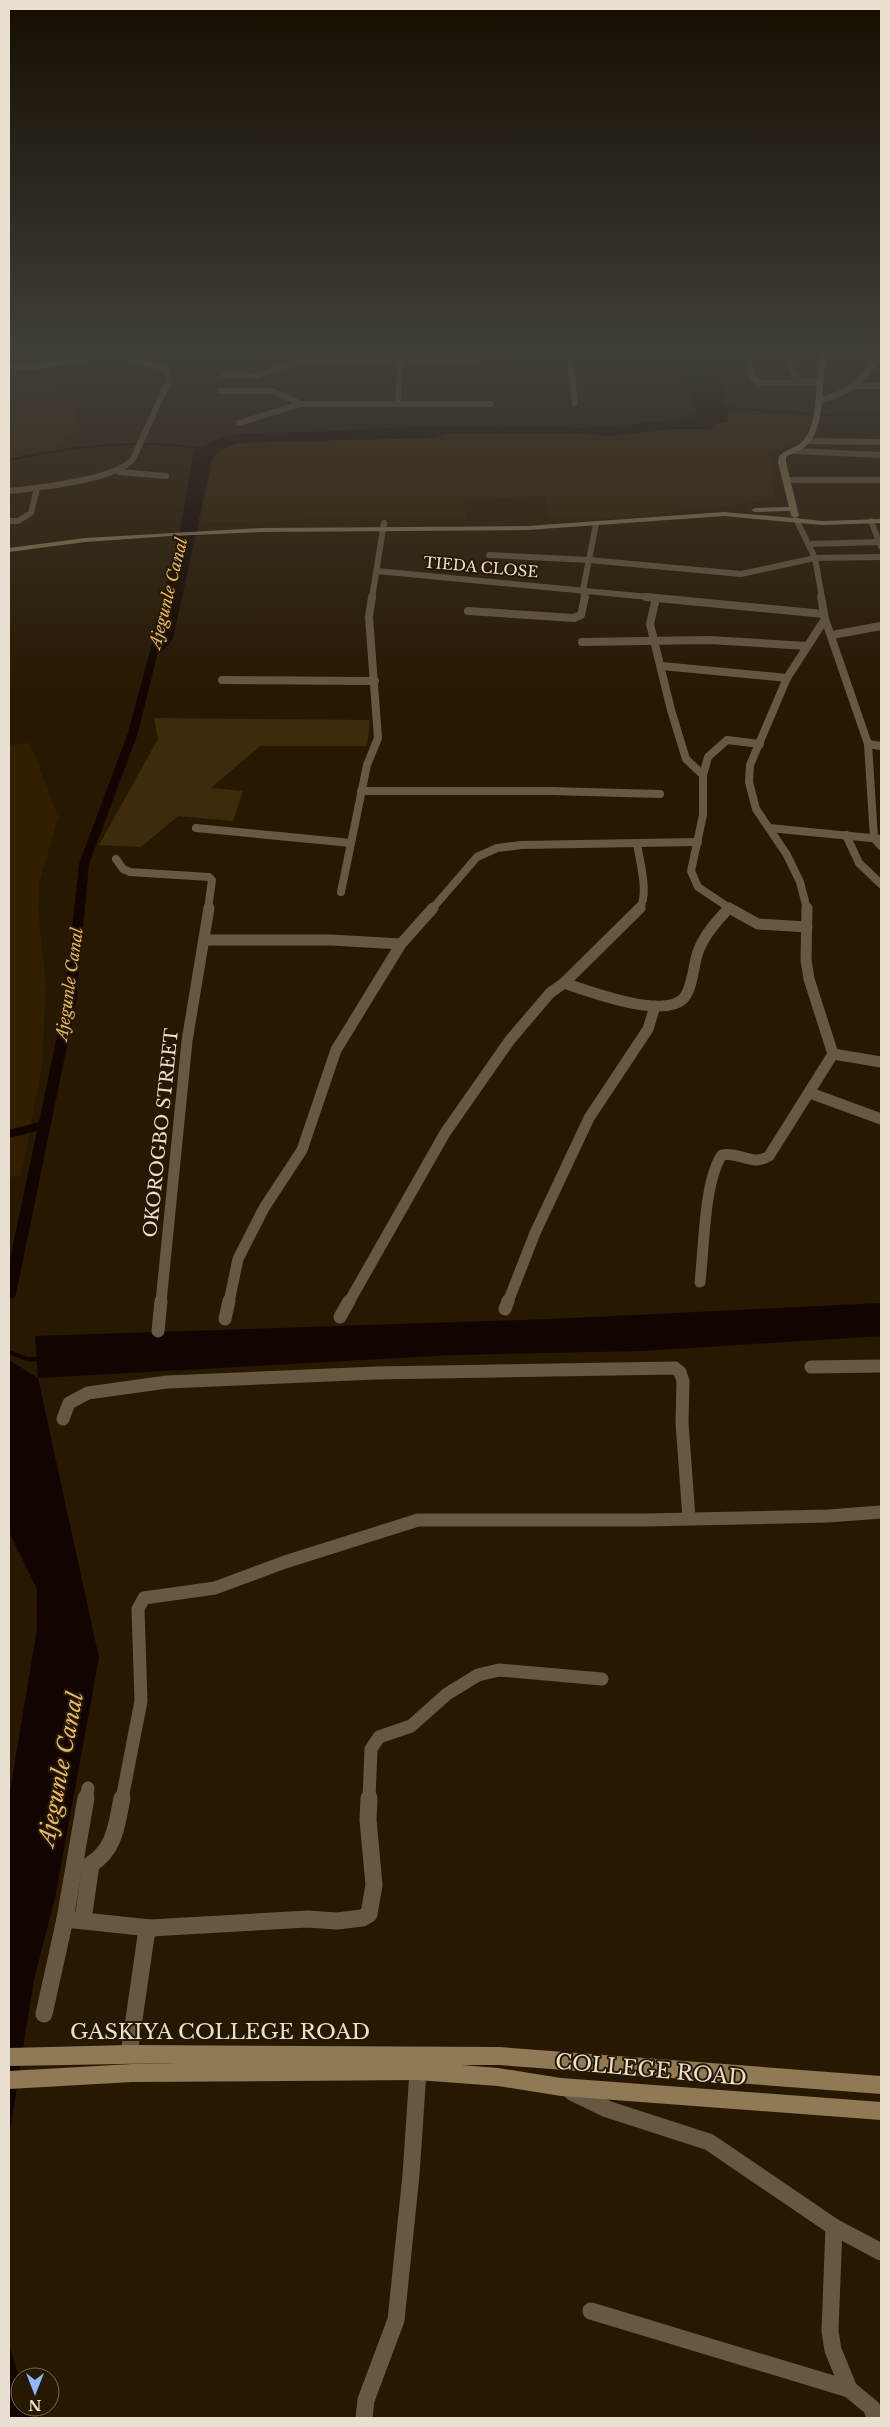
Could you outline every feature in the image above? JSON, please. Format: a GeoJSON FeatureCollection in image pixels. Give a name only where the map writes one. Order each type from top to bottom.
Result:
{"type":"FeatureCollection","features":[{"type":"Feature","properties":{"kind":"main road"},"geometry":{"type":"LineString","coordinates":[[783,465],[788,480],[792,509],[800,521]]}},
{"type":"Feature","properties":{"kind":"main road"},"geometry":{"type":"LineString","coordinates":[[778,509],[784,514],[783,520]]}},
{"type":"Feature","properties":{"kind":"main road"},"geometry":{"type":"LineString","coordinates":[[578,523],[680,512],[792,509]]}},
{"type":"Feature","properties":{"kind":"main road"},"geometry":{"type":"LineString","coordinates":[[9,545],[67,537],[204,530],[596,524],[724,514],[800,521],[881,521]]}},
{"type":"Feature","properties":{"kind":"main road"},"geometry":{"type":"LineString","coordinates":[[9,550],[102,538],[171,532]]}},
{"type":"Feature","properties":{"kind":"main road","name":"GASKIYA COLLEGE ROAD"},"geometry":{"type":"LineString","coordinates":[[9,2057],[129,2054],[430,2054]]}},
{"type":"Feature","properties":{"kind":"main road","name":"COLLEGE ROAD"},"geometry":{"type":"LineString","coordinates":[[430,2054],[527,2058],[881,2085]]}},
{"type":"Feature","properties":{"kind":"main road"},"geometry":{"type":"LineString","coordinates":[[9,2080],[132,2073],[418,2071]]}},
{"type":"Feature","properties":{"kind":"main road","name":"COLLEGE ROAD"},"geometry":{"type":"LineString","coordinates":[[418,2071],[498,2077],[561,2087],[881,2111]]}},
{"type":"Feature","properties":{"kind":"street"},"geometry":{"type":"LineString","coordinates":[[119,472],[128,465]]}},
{"type":"Feature","properties":{"kind":"street"},"geometry":{"type":"LineString","coordinates":[[137,474],[139,465]]}},
{"type":"Feature","properties":{"kind":"street"},"geometry":{"type":"LineString","coordinates":[[9,491],[37,488],[53,483],[119,472],[166,476]]}},
{"type":"Feature","properties":{"kind":"street"},"geometry":{"type":"LineString","coordinates":[[788,480],[881,480]]}},
{"type":"Feature","properties":{"kind":"street"},"geometry":{"type":"LineString","coordinates":[[9,521],[18,521],[31,513],[37,488]]}},
{"type":"Feature","properties":{"kind":"street"},"geometry":{"type":"LineString","coordinates":[[800,521],[814,558],[824,616],[868,744],[878,838],[881,846]]}},
{"type":"Feature","properties":{"kind":"street"},"geometry":{"type":"LineString","coordinates":[[809,544],[881,543],[871,522]]}},
{"type":"Feature","properties":{"kind":"street"},"geometry":{"type":"LineString","coordinates":[[468,611],[574,618],[581,615],[585,595],[583,590],[596,524]]}},
{"type":"Feature","properties":{"kind":"street"},"geometry":{"type":"LineString","coordinates":[[341,892],[368,765],[378,738],[369,617],[384,527]]}},
{"type":"Feature","properties":{"kind":"street"},"geometry":{"type":"LineString","coordinates":[[489,555],[589,560],[741,574],[814,558],[881,557]]}},
{"type":"Feature","properties":{"kind":"street","name":"TIEDA CLOSE"},"geometry":{"type":"LineString","coordinates":[[377,571],[583,590],[824,616]]}},
{"type":"Feature","properties":{"kind":"street"},"geometry":{"type":"LineString","coordinates":[[656,598],[649,622],[662,666],[671,710],[686,759],[703,775]]}},
{"type":"Feature","properties":{"kind":"street"},"geometry":{"type":"LineString","coordinates":[[700,1282],[710,1190],[718,1159],[723,1155],[732,1155],[756,1162],[763,1161],[810,1093],[833,1054],[809,979],[806,960],[808,910],[800,882],[787,855],[756,809],[749,782],[750,765],[787,678],[824,616]]}},
{"type":"Feature","properties":{"kind":"street"},"geometry":{"type":"LineString","coordinates":[[832,635],[881,626]]}},
{"type":"Feature","properties":{"kind":"street"},"geometry":{"type":"LineString","coordinates":[[582,642],[709,640],[807,646]]}},
{"type":"Feature","properties":{"kind":"street"},"geometry":{"type":"LineString","coordinates":[[662,666],[787,678]]}},
{"type":"Feature","properties":{"kind":"street"},"geometry":{"type":"LineString","coordinates":[[222,680],[375,681]]}},
{"type":"Feature","properties":{"kind":"street"},"geometry":{"type":"LineString","coordinates":[[760,744],[731,739],[723,742],[708,757],[703,775],[703,815],[691,871],[698,887],[758,924],[807,927]]}},
{"type":"Feature","properties":{"kind":"street"},"geometry":{"type":"LineString","coordinates":[[868,744],[881,746]]}},
{"type":"Feature","properties":{"kind":"street"},"geometry":{"type":"LineString","coordinates":[[362,791],[550,791],[660,794]]}},
{"type":"Feature","properties":{"kind":"street"},"geometry":{"type":"LineString","coordinates":[[196,828],[351,843]]}},
{"type":"Feature","properties":{"kind":"street"},"geometry":{"type":"LineString","coordinates":[[769,828],[878,838]]}},
{"type":"Feature","properties":{"kind":"street"},"geometry":{"type":"LineString","coordinates":[[846,835],[850,849],[868,874],[881,884]]}},
{"type":"Feature","properties":{"kind":"street"},"geometry":{"type":"LineString","coordinates":[[225,1319],[238,1259],[264,1208],[302,1150],[336,1050],[401,944],[477,857],[497,848],[520,845],[698,842]]}},
{"type":"Feature","properties":{"kind":"street"},"geometry":{"type":"LineString","coordinates":[[340,1317],[445,1133],[510,1040],[550,992],[564,983],[588,958],[624,926],[642,905],[644,888],[636,843]]}},
{"type":"Feature","properties":{"kind":"street","name":"OKOROGBO STREET"},"geometry":{"type":"LineString","coordinates":[[116,859],[123,869],[130,872],[209,877],[212,880],[204,940],[195,978],[187,1040],[158,1332]]}},
{"type":"Feature","properties":{"kind":"street"},"geometry":{"type":"LineString","coordinates":[[564,983],[617,1000],[656,1006],[676,1004],[682,1000],[698,950],[708,932],[729,907]]}},
{"type":"Feature","properties":{"kind":"street"},"geometry":{"type":"LineString","coordinates":[[204,940],[331,940],[401,944]]}},
{"type":"Feature","properties":{"kind":"street"},"geometry":{"type":"LineString","coordinates":[[505,1309],[535,1234],[589,1118],[610,1083],[648,1029],[656,1006]]}},
{"type":"Feature","properties":{"kind":"street"},"geometry":{"type":"LineString","coordinates":[[833,1054],[859,1060],[881,1062]]}},
{"type":"Feature","properties":{"kind":"street"},"geometry":{"type":"LineString","coordinates":[[810,1093],[881,1120]]}},
{"type":"Feature","properties":{"kind":"street"},"geometry":{"type":"LineString","coordinates":[[811,1367],[881,1366]]}},
{"type":"Feature","properties":{"kind":"street"},"geometry":{"type":"LineString","coordinates":[[63,1419],[70,1403],[88,1393],[167,1382],[376,1373],[675,1368],[680,1372],[683,1381],[682,1423],[689,1518]]}},
{"type":"Feature","properties":{"kind":"street"},"geometry":{"type":"LineString","coordinates":[[83,1920],[91,1864],[101,1858],[113,1840],[134,1743],[141,1701],[138,1608],[144,1598],[215,1588],[285,1562],[418,1520],[646,1520],[828,1516],[881,1512]]}},
{"type":"Feature","properties":{"kind":"street"},"geometry":{"type":"LineString","coordinates":[[64,1919],[150,1928],[189,1924],[308,1919],[337,1921],[362,1918],[368,1914],[374,1886],[368,1820],[371,1749],[379,1737],[411,1726],[447,1694],[478,1676],[500,1670],[602,1678]]}},
{"type":"Feature","properties":{"kind":"street"},"geometry":{"type":"LineString","coordinates":[[44,2014],[88,1788]]}},
{"type":"Feature","properties":{"kind":"street"},"geometry":{"type":"LineString","coordinates":[[129,2054],[146,1936],[150,1928]]}},
{"type":"Feature","properties":{"kind":"street"},"geometry":{"type":"LineString","coordinates":[[364,2418],[366,2400],[396,2320],[411,2175],[418,2071]]}},
{"type":"Feature","properties":{"kind":"street"},"geometry":{"type":"LineString","coordinates":[[561,2087],[607,2109],[709,2142],[834,2227],[881,2252]]}},
{"type":"Feature","properties":{"kind":"street"},"geometry":{"type":"LineString","coordinates":[[834,2227],[830,2332],[833,2350],[849,2389]]}},
{"type":"Feature","properties":{"kind":"street"},"geometry":{"type":"LineString","coordinates":[[591,2311],[849,2389],[872,2408],[875,2418]]}},
{"type":"Feature","properties":{"kind":"shaded area"},"geometry":{"type":"Polygon","coordinates":[[[211,465],[771,465],[775,499],[688,511],[595,519],[550,519],[544,496],[463,500],[467,519],[324,519],[201,523],[211,465]]]}},
{"type":"Feature","properties":{"kind":"shaded area"},"geometry":{"type":"Polygon","coordinates":[[[154,718],[370,720],[367,746],[260,746],[211,788],[243,791],[233,821],[178,816],[141,847],[99,845],[158,739],[154,718]]]}},
{"type":"Feature","properties":{"kind":"shaded area"},"geometry":{"type":"Polygon","coordinates":[[[30,743],[58,817],[39,884],[38,910],[46,985],[42,1065],[21,1176],[9,1177],[9,745],[30,743]]]}},
{"type":"Feature","properties":{"kind":"water"},"geometry":{"type":"Polygon","coordinates":[[[191,465],[211,465],[173,639],[164,650],[157,646],[156,624],[179,536],[191,465]]]}},
{"type":"Feature","properties":{"kind":"water"},"geometry":{"type":"Polygon","coordinates":[[[881,1303],[881,1336],[642,1351],[455,1355],[38,1378],[35,1336],[551,1319],[881,1303]]]}},
{"type":"Feature","properties":{"kind":"water"},"geometry":{"type":"Polygon","coordinates":[[[9,1360],[38,1378],[99,1658],[55,1898],[34,1980],[9,2137],[9,1797],[37,1629],[37,1589],[9,1532],[9,1360]]]}},
{"type":"Feature","properties":{"kind":"water"},"geometry":{"type":"Polygon","coordinates":[[[9,2345],[16,2367],[10,2367],[10,2417],[32,2418],[9,2418],[9,2345]]]}},
{"type":"Feature","properties":{"kind":"waterway","name":"Ajegunle Canal"},"geometry":{"type":"LineString","coordinates":[[9,1294],[70,1002],[84,864],[133,733],[161,623]]}},
{"type":"Feature","properties":{"kind":"waterway"},"geometry":{"type":"LineString","coordinates":[[9,1134],[44,1125]]}},
{"type":"Feature","properties":{"kind":"waterway"},"geometry":{"type":"LineString","coordinates":[[9,1352],[27,1359],[40,1359]]}}]}
